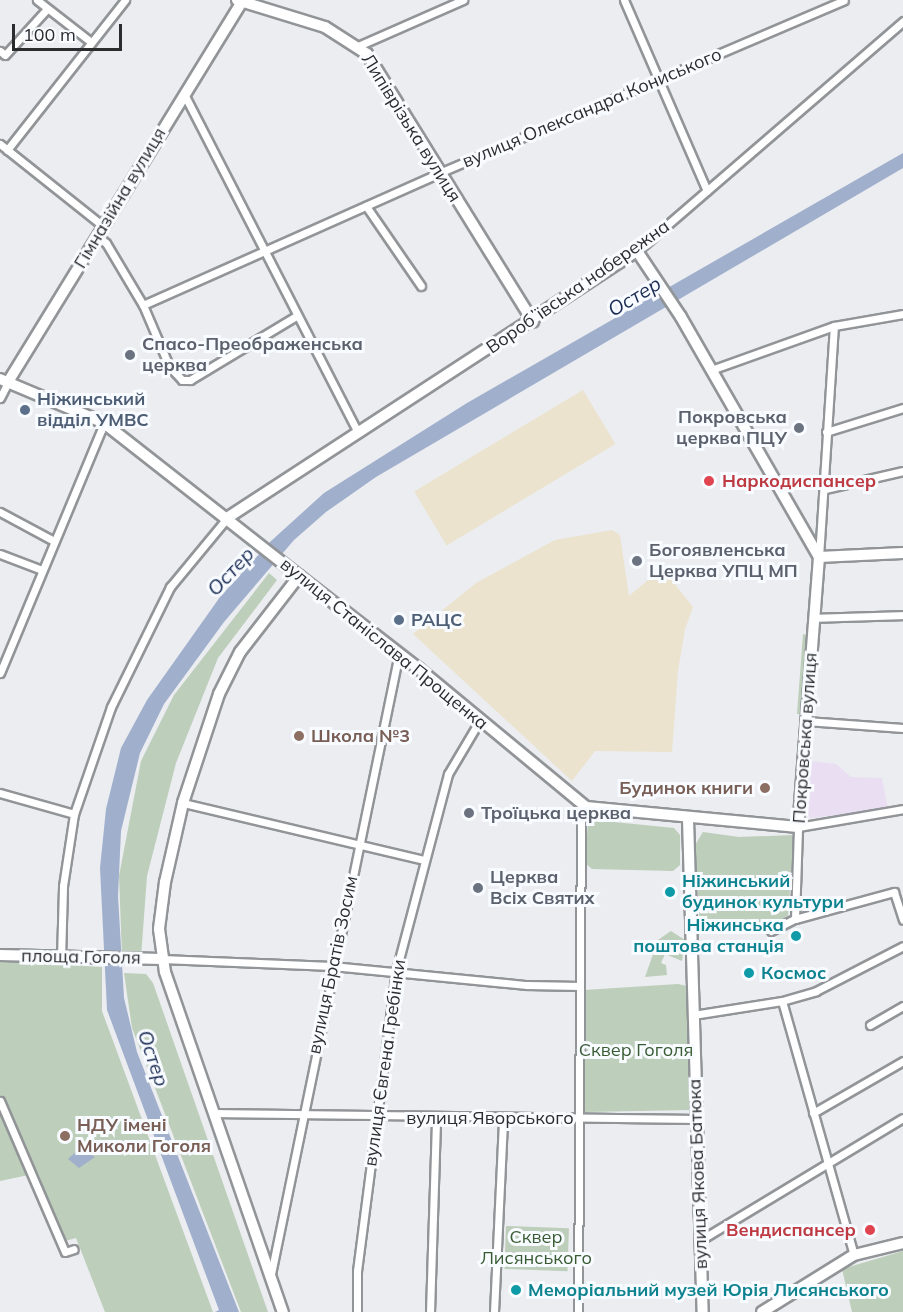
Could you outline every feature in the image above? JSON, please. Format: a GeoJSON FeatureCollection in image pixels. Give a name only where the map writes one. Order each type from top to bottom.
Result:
{"type":"FeatureCollection","features":[{"type":"Feature","properties":{"kind":"street"},"geometry":{"type":"LineString","coordinates":[[38,0],[46,9],[91,42]]}},
{"type":"Feature","properties":{"kind":"street"},"geometry":{"type":"LineString","coordinates":[[7,150],[125,0]]}},
{"type":"Feature","properties":{"kind":"street"},"geometry":{"type":"LineString","coordinates":[[358,46],[463,0]]}},
{"type":"Feature","properties":{"kind":"street"},"geometry":{"type":"LineString","coordinates":[[624,0],[707,191]]}},
{"type":"Feature","properties":{"kind":"street","name":"вулиця Олександра Кониського"},"geometry":{"type":"LineString","coordinates":[[143,305],[439,172],[658,81],[844,0]]}},
{"type":"Feature","properties":{"kind":"street","name":"Липіврізька вулиця"},"geometry":{"type":"LineString","coordinates":[[240,1],[325,27],[358,46],[389,88],[532,322]]}},
{"type":"Feature","properties":{"kind":"street","name":"Гімназійна вулиця"},"geometry":{"type":"LineString","coordinates":[[0,398],[4,380],[100,231],[240,1]]}},
{"type":"Feature","properties":{"kind":"street"},"geometry":{"type":"LineString","coordinates":[[0,51],[5,55],[46,9]]}},
{"type":"Feature","properties":{"kind":"street","name":"Воробʼївська набережна"},"geometry":{"type":"LineString","coordinates":[[227,518],[532,322],[637,251],[903,21]]}},
{"type":"Feature","properties":{"kind":"street"},"geometry":{"type":"LineString","coordinates":[[184,94],[358,433]]}},
{"type":"Feature","properties":{"kind":"street"},"geometry":{"type":"LineString","coordinates":[[0,144],[100,231],[143,305],[169,366],[177,377],[190,380],[296,316]]}},
{"type":"Feature","properties":{"kind":"street"},"geometry":{"type":"LineString","coordinates":[[366,206],[421,286]]}},
{"type":"Feature","properties":{"kind":"street"},"geometry":{"type":"LineString","coordinates":[[637,251],[681,317],[819,557],[903,553]]}},
{"type":"Feature","properties":{"kind":"street"},"geometry":{"type":"LineString","coordinates":[[711,370],[834,326],[903,314]]}},
{"type":"Feature","properties":{"kind":"street","name":"Покровська вулиця"},"geometry":{"type":"LineString","coordinates":[[795,919],[798,826],[825,489],[826,432],[834,326]]}},
{"type":"Feature","properties":{"kind":"street","name":"вулиця Станіслава Прощенка"},"geometry":{"type":"LineString","coordinates":[[4,380],[104,423],[399,653],[581,804]]}},
{"type":"Feature","properties":{"kind":"street"},"geometry":{"type":"LineString","coordinates":[[826,432],[903,408]]}},
{"type":"Feature","properties":{"kind":"street"},"geometry":{"type":"LineString","coordinates":[[1,668],[104,423]]}},
{"type":"Feature","properties":{"kind":"street"},"geometry":{"type":"LineString","coordinates":[[825,489],[903,471]]}},
{"type":"Feature","properties":{"kind":"street"},"geometry":{"type":"LineString","coordinates":[[0,512],[54,541]]}},
{"type":"Feature","properties":{"kind":"street"},"geometry":{"type":"LineString","coordinates":[[61,959],[63,886],[74,814],[111,707],[152,620],[182,571],[227,518]]}},
{"type":"Feature","properties":{"kind":"street"},"geometry":{"type":"LineString","coordinates":[[0,554],[42,570]]}},
{"type":"Feature","properties":{"kind":"street"},"geometry":{"type":"LineString","coordinates":[[283,1312],[162,959],[161,903],[183,803],[228,674],[251,636],[299,576]]}},
{"type":"Feature","properties":{"kind":"street"},"geometry":{"type":"LineString","coordinates":[[813,618],[903,615]]}},
{"type":"Feature","properties":{"kind":"street","name":"вулиця Братів Зосим"},"geometry":{"type":"LineString","coordinates":[[270,1277],[332,966],[399,653]]}},
{"type":"Feature","properties":{"kind":"street","name":"вулиця Євгена Гребінки"},"geometry":{"type":"LineString","coordinates":[[357,1312],[357,1271],[396,971],[424,860],[453,761],[480,720]]}},
{"type":"Feature","properties":{"kind":"street"},"geometry":{"type":"LineString","coordinates":[[806,722],[903,728]]}},
{"type":"Feature","properties":{"kind":"street"},"geometry":{"type":"LineString","coordinates":[[0,793],[74,814]]}},
{"type":"Feature","properties":{"kind":"street"},"geometry":{"type":"LineString","coordinates":[[183,803],[424,860]]}},
{"type":"Feature","properties":{"kind":"street"},"geometry":{"type":"LineString","coordinates":[[578,1312],[577,1119],[581,804],[598,811],[798,826],[903,808]]}},
{"type":"Feature","properties":{"kind":"street","name":"вулиця Якова Батюка"},"geometry":{"type":"LineString","coordinates":[[688,819],[695,1119],[703,1312]]}},
{"type":"Feature","properties":{"kind":"street"},"geometry":{"type":"LineString","coordinates":[[771,931],[795,919],[894,892],[903,920]]}},
{"type":"Feature","properties":{"kind":"street"},"geometry":{"type":"LineString","coordinates":[[693,1015],[782,1001],[827,986],[903,946]]}},
{"type":"Feature","properties":{"kind":"street","name":"площа Гоголя"},"geometry":{"type":"LineString","coordinates":[[0,955],[61,959],[162,959]]}},
{"type":"Feature","properties":{"kind":"street"},"geometry":{"type":"LineString","coordinates":[[162,959],[332,966],[527,985],[580,986]]}},
{"type":"Feature","properties":{"kind":"street"},"geometry":{"type":"LineString","coordinates":[[782,1001],[854,1255]]}},
{"type":"Feature","properties":{"kind":"street"},"geometry":{"type":"LineString","coordinates":[[870,1025],[903,1006]]}},
{"type":"Feature","properties":{"kind":"street"},"geometry":{"type":"LineString","coordinates":[[813,1113],[903,1061]]}},
{"type":"Feature","properties":{"kind":"street"},"geometry":{"type":"LineString","coordinates":[[0,1101],[65,1252],[74,1249]]}},
{"type":"Feature","properties":{"kind":"street","name":"вулиця Яворського"},"geometry":{"type":"LineString","coordinates":[[214,1113],[436,1118],[695,1119]]}},
{"type":"Feature","properties":{"kind":"street"},"geometry":{"type":"LineString","coordinates":[[430,1312],[436,1118]]}},
{"type":"Feature","properties":{"kind":"street"},"geometry":{"type":"LineString","coordinates":[[494,1312],[503,1118]]}},
{"type":"Feature","properties":{"kind":"street"},"geometry":{"type":"LineString","coordinates":[[699,1241],[903,1118]]}},
{"type":"Feature","properties":{"kind":"street"},"geometry":{"type":"LineString","coordinates":[[762,1312],[854,1255],[903,1243]]}},
{"type":"Feature","properties":{"kind":"shaded area"},"geometry":{"type":"Polygon","coordinates":[[[583,390],[615,444],[447,545],[414,491],[583,390]]]}},
{"type":"Feature","properties":{"kind":"shaded area"},"geometry":{"type":"Polygon","coordinates":[[[612,530],[620,535],[629,596],[662,568],[693,607],[685,629],[678,671],[672,752],[595,751],[572,781],[413,634],[476,583],[555,540],[612,530]]]}},
{"type":"Feature","properties":{"kind":"shaded area"},"geometry":{"type":"Polygon","coordinates":[[[811,761],[836,764],[851,777],[882,778],[888,809],[811,818],[807,815],[811,761]]]}},
{"type":"Feature","properties":{"kind":"green space"},"geometry":{"type":"Polygon","coordinates":[[[269,573],[277,580],[218,658],[176,763],[147,876],[141,957],[122,956],[119,876],[141,761],[174,695],[269,573]]]}},
{"type":"Feature","properties":{"kind":"green space"},"geometry":{"type":"Polygon","coordinates":[[[803,634],[806,635],[801,714],[797,714],[803,634]]]}},
{"type":"Feature","properties":{"kind":"green space"},"geometry":{"type":"Polygon","coordinates":[[[594,820],[674,828],[680,835],[680,865],[673,871],[592,869],[585,863],[588,822],[594,820]]]}},
{"type":"Feature","properties":{"kind":"green space"},"geometry":{"type":"Polygon","coordinates":[[[703,832],[739,837],[794,835],[788,916],[775,924],[700,928],[695,845],[703,832]]]}},
{"type":"Feature","properties":{"kind":"green space"},"geometry":{"type":"Polygon","coordinates":[[[671,931],[685,940],[682,961],[665,954],[661,963],[666,965],[667,975],[645,977],[658,940],[671,931]]]}},
{"type":"Feature","properties":{"kind":"green space","name":"НДУ імені Миколи Гоголя"},"geometry":{"type":"Polygon","coordinates":[[[0,961],[102,967],[102,1011],[213,1312],[105,1312],[76,1238],[65,1241],[38,1173],[0,1181],[0,961]]]}},
{"type":"Feature","properties":{"kind":"green space"},"geometry":{"type":"Polygon","coordinates":[[[124,973],[146,974],[153,983],[268,1312],[241,1312],[132,1028],[124,973]]]}},
{"type":"Feature","properties":{"kind":"green space","name":"Сквер Гоголя"},"geometry":{"type":"Polygon","coordinates":[[[678,984],[687,986],[690,1110],[585,1112],[584,990],[678,984]]]}},
{"type":"Feature","properties":{"kind":"green space","name":"Сквер Лисянського"},"geometry":{"type":"Polygon","coordinates":[[[506,1226],[569,1228],[567,1271],[504,1269],[506,1226]]]}},
{"type":"Feature","properties":{"kind":"green space"},"geometry":{"type":"Polygon","coordinates":[[[903,1251],[903,1312],[852,1312],[842,1269],[903,1251]]]}},
{"type":"Feature","properties":{"kind":"water","name":"Остер"},"geometry":{"type":"Polygon","coordinates":[[[903,153],[903,168],[376,477],[326,512],[294,540],[224,622],[164,704],[140,753],[121,831],[118,896],[124,998],[137,1052],[239,1312],[215,1312],[219,1310],[107,1010],[100,868],[106,809],[121,748],[147,700],[220,597],[271,541],[324,493],[467,403],[903,153]]]}},
{"type":"Feature","properties":{"kind":"water"},"geometry":{"type":"Polygon","coordinates":[[[79,1149],[95,1157],[79,1168],[68,1159],[79,1149]]]}},
{"type":"Feature","properties":{"kind":"place","name":"Спасо-Преображенська церква"},"geometry":{"type":"Point","coordinates":[130,355]}},
{"type":"Feature","properties":{"kind":"place","name":"Ніжинський відділ УМВС"},"geometry":{"type":"Point","coordinates":[25,410]}},
{"type":"Feature","properties":{"kind":"place","name":"Покровська церква ПЦУ"},"geometry":{"type":"Point","coordinates":[799,428]}},
{"type":"Feature","properties":{"kind":"place","name":"Наркодиспансер"},"geometry":{"type":"Point","coordinates":[709,481]}},
{"type":"Feature","properties":{"kind":"place","name":"Богоявленська Церква УПЦ МП"},"geometry":{"type":"Point","coordinates":[637,561]}},
{"type":"Feature","properties":{"kind":"place","name":"РАЦС"},"geometry":{"type":"Point","coordinates":[399,620]}},
{"type":"Feature","properties":{"kind":"place","name":"Школа №3"},"geometry":{"type":"Point","coordinates":[299,736]}},
{"type":"Feature","properties":{"kind":"place","name":"Будинок книги"},"geometry":{"type":"Point","coordinates":[765,788]}},
{"type":"Feature","properties":{"kind":"place","name":"Троїцька церква"},"geometry":{"type":"Point","coordinates":[469,813]}},
{"type":"Feature","properties":{"kind":"place","name":"Церква Всіх Святих"},"geometry":{"type":"Point","coordinates":[478,888]}},
{"type":"Feature","properties":{"kind":"place","name":"Ніжинський будинок культури"},"geometry":{"type":"Point","coordinates":[670,892]}},
{"type":"Feature","properties":{"kind":"place","name":"Ніжинська поштова станція"},"geometry":{"type":"Point","coordinates":[796,936]}},
{"type":"Feature","properties":{"kind":"place","name":"Космос"},"geometry":{"type":"Point","coordinates":[749,973]}},
{"type":"Feature","properties":{"kind":"place","name":"НДУ імені Миколи Гоголя"},"geometry":{"type":"Point","coordinates":[65,1136]}},
{"type":"Feature","properties":{"kind":"place","name":"Вендиспансер"},"geometry":{"type":"Point","coordinates":[870,1230]}},
{"type":"Feature","properties":{"kind":"place","name":"Меморіальний музей Юрія Лисянського"},"geometry":{"type":"Point","coordinates":[516,1290]}}]}
